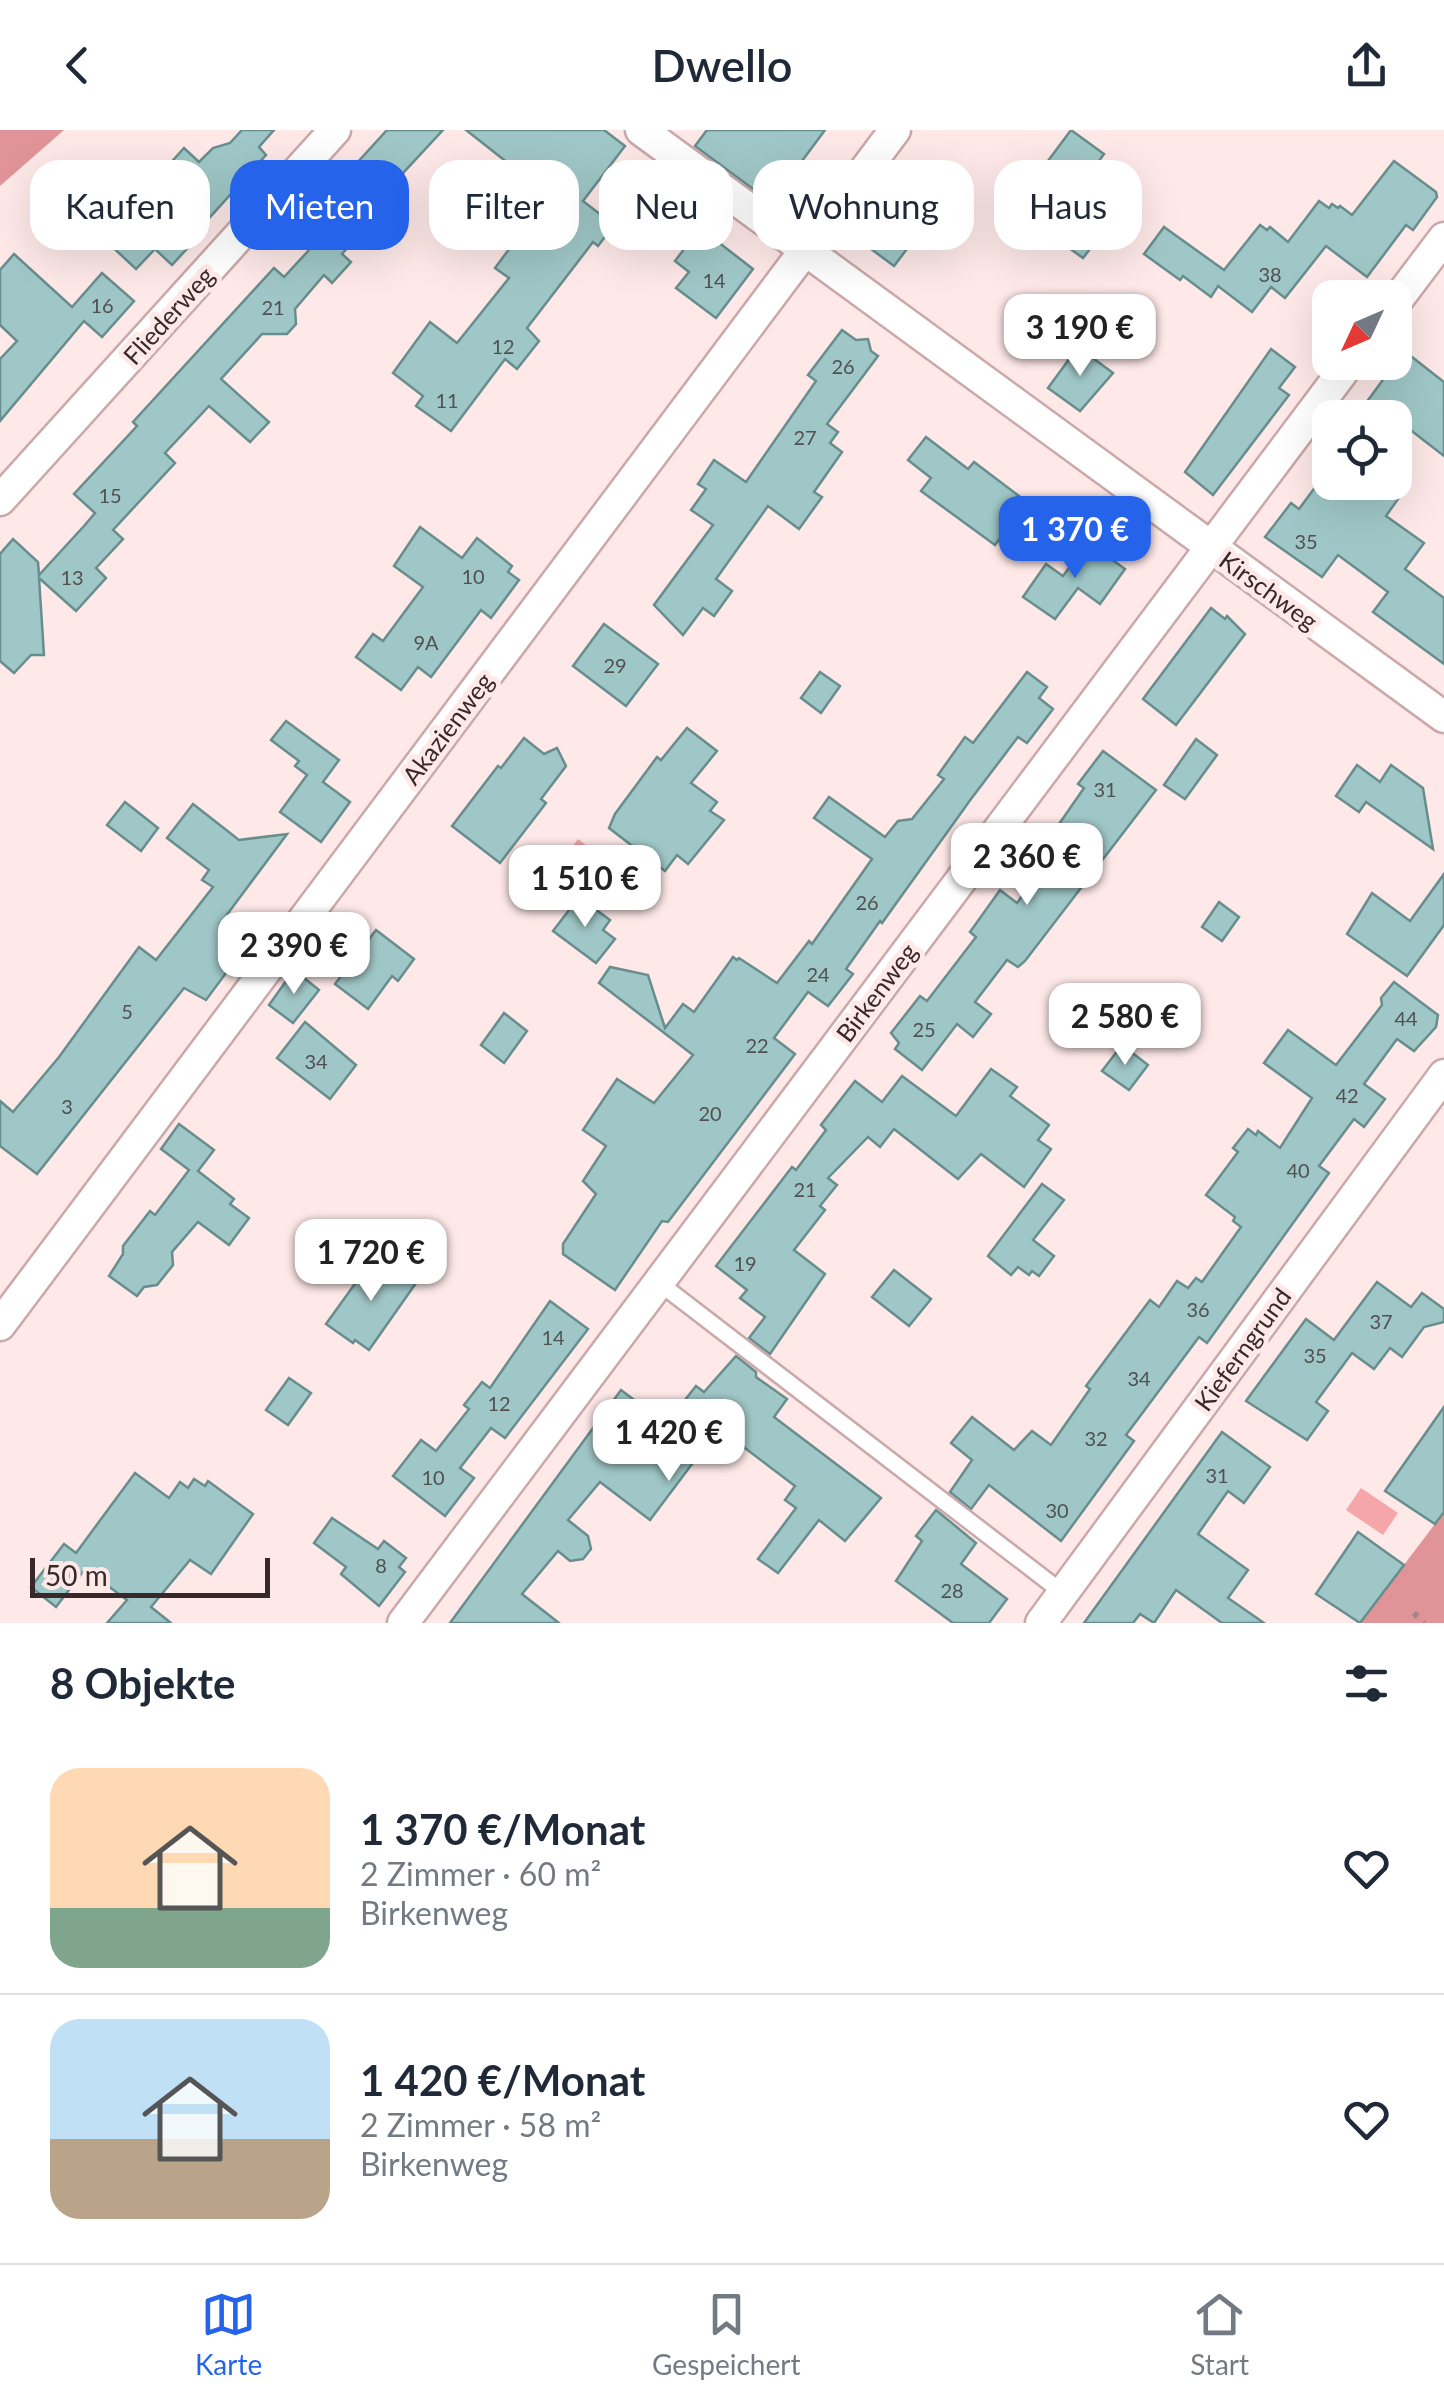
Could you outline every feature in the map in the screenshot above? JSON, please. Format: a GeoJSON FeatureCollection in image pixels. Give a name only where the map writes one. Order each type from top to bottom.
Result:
{"type":"FeatureCollection","features":[{"type":"Feature","properties":{"kind":"street","name":"Fliederweg"},"geometry":{"type":"LineString","coordinates":[[0,500],[335,130]]}},
{"type":"Feature","properties":{"kind":"street"},"geometry":{"type":"LineString","coordinates":[[641,130],[803,251]]}},
{"type":"Feature","properties":{"kind":"street","name":"Akazienweg"},"geometry":{"type":"LineString","coordinates":[[0,1325],[894,130]]}},
{"type":"Feature","properties":{"kind":"street"},"geometry":{"type":"LineString","coordinates":[[1412,280],[1444,238]]}},
{"type":"Feature","properties":{"kind":"street","name":"Kirschweg"},"geometry":{"type":"LineString","coordinates":[[803,251],[1444,718]]}},
{"type":"Feature","properties":{"kind":"street","name":"Birkenweg"},"geometry":{"type":"LineString","coordinates":[[403,1623],[1337,380]]}},
{"type":"Feature","properties":{"kind":"street","name":"Kieferngrund"},"geometry":{"type":"LineString","coordinates":[[1041,1623],[1444,1075]]}},
{"type":"Feature","properties":{"kind":"lane"},"geometry":{"type":"LineString","coordinates":[[658,1282],[1063,1593]]}},
{"type":"Feature","properties":{"kind":"path"},"geometry":{"type":"LineString","coordinates":[[1414,1614],[1424,1623]]}},
{"type":"Feature","properties":{"kind":"shaded area"},"geometry":{"type":"Polygon","coordinates":[[[0,130],[64,130],[0,186],[0,130]]]}},
{"type":"Feature","properties":{"kind":"shaded area"},"geometry":{"type":"Polygon","coordinates":[[[578,839],[624,874],[608,895],[562,860],[578,839]]]}},
{"type":"Feature","properties":{"kind":"shaded area"},"geometry":{"type":"Polygon","coordinates":[[[1361,1488],[1398,1513],[1383,1535],[1346,1510],[1361,1488]]]}},
{"type":"Feature","properties":{"kind":"shaded area"},"geometry":{"type":"Polygon","coordinates":[[[1444,1512],[1444,1623],[1360,1623],[1444,1512]]]}},
{"type":"Feature","properties":{"kind":"building"},"geometry":{"type":"Polygon","coordinates":[[[242,130],[274,130],[259,147],[266,155],[262,160],[230,160],[230,195],[210,217],[210,160],[201,160],[213,148],[230,143],[242,130]]]}},
{"type":"Feature","properties":{"kind":"building"},"geometry":{"type":"Polygon","coordinates":[[[387,130],[443,130],[409,167],[409,160],[360,160],[387,130]]]}},
{"type":"Feature","properties":{"kind":"building"},"geometry":{"type":"Polygon","coordinates":[[[466,130],[604,130],[625,146],[614,160],[599,160],[599,180],[583,201],[599,213],[599,245],[593,242],[527,328],[539,341],[517,369],[505,359],[451,431],[416,406],[423,396],[393,373],[430,322],[457,343],[509,278],[495,268],[508,250],[579,250],[579,160],[504,160],[466,130]]]}},
{"type":"Feature","properties":{"kind":"building"},"geometry":{"type":"Polygon","coordinates":[[[707,130],[825,130],[803,160],[753,160],[753,189],[733,174],[733,160],[714,160],[695,146],[707,130]]]}},
{"type":"Feature","properties":{"kind":"building"},"geometry":{"type":"Polygon","coordinates":[[[1071,130],[1104,154],[1100,160],[1049,160],[1071,130]]]}},
{"type":"Feature","properties":{"kind":"building"},"geometry":{"type":"Polygon","coordinates":[[[184,148],[197,160],[173,160],[184,148]]]}},
{"type":"Feature","properties":{"kind":"building"},"geometry":{"type":"Polygon","coordinates":[[[1394,161],[1436,192],[1437,197],[1413,230],[1406,225],[1367,277],[1326,246],[1285,298],[1271,287],[1252,312],[1218,286],[1211,297],[1144,254],[1164,227],[1224,270],[1260,225],[1267,230],[1270,227],[1288,242],[1319,201],[1329,208],[1332,204],[1340,206],[1352,215],[1394,161]]]}},
{"type":"Feature","properties":{"kind":"building"},"geometry":{"type":"Polygon","coordinates":[[[116,250],[154,250],[136,269],[116,250]]]}},
{"type":"Feature","properties":{"kind":"building"},"geometry":{"type":"Polygon","coordinates":[[[156,250],[186,250],[172,265],[156,250]]]}},
{"type":"Feature","properties":{"kind":"building"},"geometry":{"type":"Polygon","coordinates":[[[309,250],[346,250],[342,254],[351,262],[332,283],[324,275],[295,309],[296,324],[287,334],[262,334],[221,379],[269,422],[250,442],[209,406],[165,453],[175,463],[113,530],[123,539],[96,568],[106,578],[76,611],[39,578],[44,655],[31,655],[14,673],[0,661],[0,554],[13,539],[38,562],[39,575],[95,513],[74,494],[137,426],[133,422],[274,268],[284,277],[309,250]]]}},
{"type":"Feature","properties":{"kind":"building"},"geometry":{"type":"Polygon","coordinates":[[[683,250],[728,250],[753,269],[716,318],[676,288],[689,272],[675,261],[683,250]]]}},
{"type":"Feature","properties":{"kind":"building"},"geometry":{"type":"Polygon","coordinates":[[[872,250],[906,250],[894,266],[872,250]]]}},
{"type":"Feature","properties":{"kind":"building"},"geometry":{"type":"Polygon","coordinates":[[[1072,250],[1089,250],[1083,258],[1072,250]]]}},
{"type":"Feature","properties":{"kind":"building"},"geometry":{"type":"Polygon","coordinates":[[[14,254],[72,307],[102,273],[134,301],[102,337],[84,321],[0,421],[0,359],[17,341],[0,325],[0,270],[14,254]]]}},
{"type":"Feature","properties":{"kind":"building"},"geometry":{"type":"Polygon","coordinates":[[[842,330],[856,340],[868,339],[871,351],[878,356],[827,424],[838,432],[830,443],[842,452],[814,492],[822,497],[799,529],[768,506],[716,579],[732,591],[714,616],[703,608],[683,635],[654,605],[713,525],[691,510],[706,489],[698,484],[714,460],[746,482],[816,381],[808,375],[842,330]]]}},
{"type":"Feature","properties":{"kind":"building"},"geometry":{"type":"Polygon","coordinates":[[[1078,347],[1113,373],[1080,411],[1048,388],[1078,347]]]}},
{"type":"Feature","properties":{"kind":"building"},"geometry":{"type":"Polygon","coordinates":[[[1271,349],[1295,367],[1279,388],[1289,395],[1213,495],[1185,472],[1271,349]]]}},
{"type":"Feature","properties":{"kind":"building"},"geometry":{"type":"Polygon","coordinates":[[[1412,357],[1444,382],[1444,456],[1412,431],[1412,400],[1368,400],[1383,380],[1412,380],[1412,357]]]}},
{"type":"Feature","properties":{"kind":"building"},"geometry":{"type":"Polygon","coordinates":[[[926,437],[968,469],[974,462],[1027,502],[995,545],[921,491],[931,478],[908,460],[926,437]]]}},
{"type":"Feature","properties":{"kind":"building"},"geometry":{"type":"Polygon","coordinates":[[[1312,491],[1312,500],[1397,500],[1386,516],[1424,543],[1405,569],[1444,598],[1444,664],[1373,612],[1388,592],[1338,555],[1322,577],[1265,537],[1291,503],[1299,509],[1312,491]]]}},
{"type":"Feature","properties":{"kind":"building"},"geometry":{"type":"Polygon","coordinates":[[[420,527],[462,558],[477,538],[512,566],[508,572],[519,580],[491,618],[481,610],[431,677],[418,667],[401,690],[356,657],[373,634],[383,641],[423,587],[394,566],[420,527]]]}},
{"type":"Feature","properties":{"kind":"building"},"geometry":{"type":"Polygon","coordinates":[[[1088,542],[1125,569],[1100,604],[1078,588],[1055,619],[1023,597],[1046,564],[1063,576],[1088,542]]]}},
{"type":"Feature","properties":{"kind":"building"},"geometry":{"type":"Polygon","coordinates":[[[1211,608],[1225,619],[1227,616],[1245,634],[1176,725],[1143,699],[1211,608]]]}},
{"type":"Feature","properties":{"kind":"building"},"geometry":{"type":"Polygon","coordinates":[[[604,624],[658,664],[626,706],[573,666],[604,624]]]}},
{"type":"Feature","properties":{"kind":"building"},"geometry":{"type":"Polygon","coordinates":[[[820,672],[840,686],[821,713],[801,698],[820,672]]]}},
{"type":"Feature","properties":{"kind":"building"},"geometry":{"type":"Polygon","coordinates":[[[1027,672],[1047,687],[1039,698],[1053,709],[1027,743],[1018,737],[971,799],[846,969],[853,974],[828,1006],[808,992],[774,1038],[795,1054],[668,1222],[662,1221],[615,1290],[563,1254],[563,1244],[596,1194],[583,1181],[606,1146],[583,1130],[617,1079],[654,1103],[693,1055],[599,983],[610,967],[648,975],[665,1028],[683,1004],[694,1012],[733,957],[777,983],[809,941],[812,944],[872,859],[814,818],[829,797],[885,837],[898,821],[912,819],[944,779],[938,775],[965,737],[973,743],[1027,672]]]}},
{"type":"Feature","properties":{"kind":"building"},"geometry":{"type":"Polygon","coordinates":[[[286,721],[339,760],[323,782],[350,802],[321,842],[280,812],[307,775],[295,766],[299,761],[271,740],[286,721]]]}},
{"type":"Feature","properties":{"kind":"building"},"geometry":{"type":"Polygon","coordinates":[[[687,728],[717,751],[691,783],[717,802],[710,811],[724,820],[688,864],[677,855],[665,871],[609,828],[657,757],[661,760],[687,728]]]}},
{"type":"Feature","properties":{"kind":"building"},"geometry":{"type":"Polygon","coordinates":[[[524,738],[544,754],[557,748],[566,766],[541,799],[546,803],[500,863],[452,826],[524,738]]]}},
{"type":"Feature","properties":{"kind":"building"},"geometry":{"type":"Polygon","coordinates":[[[1196,739],[1217,755],[1185,799],[1164,785],[1196,739]]]}},
{"type":"Feature","properties":{"kind":"building"},"geometry":{"type":"Polygon","coordinates":[[[1103,751],[1156,790],[1025,961],[1018,967],[1007,960],[975,1002],[991,1014],[973,1037],[957,1024],[922,1070],[895,1049],[899,1043],[891,1033],[920,996],[927,1001],[976,937],[970,932],[1000,890],[1017,903],[1051,857],[1041,850],[1084,788],[1078,784],[1103,751]]]}},
{"type":"Feature","properties":{"kind":"building"},"geometry":{"type":"Polygon","coordinates":[[[1357,765],[1380,782],[1391,765],[1423,788],[1433,849],[1366,802],[1359,812],[1336,796],[1357,765]]]}},
{"type":"Feature","properties":{"kind":"building"},"geometry":{"type":"Polygon","coordinates":[[[125,802],[158,828],[141,851],[107,825],[125,802]]]}},
{"type":"Feature","properties":{"kind":"building"},"geometry":{"type":"Polygon","coordinates":[[[193,804],[239,840],[287,834],[220,924],[246,946],[206,1000],[184,988],[37,1174],[0,1146],[0,1101],[13,1112],[59,1057],[139,947],[156,960],[213,887],[202,880],[209,870],[167,838],[193,804]]]}},
{"type":"Feature","properties":{"kind":"building"},"geometry":{"type":"Polygon","coordinates":[[[1444,874],[1444,925],[1407,976],[1347,934],[1372,893],[1410,921],[1444,874]]]}},
{"type":"Feature","properties":{"kind":"building"},"geometry":{"type":"Polygon","coordinates":[[[579,897],[610,920],[603,930],[615,939],[596,963],[553,931],[579,897]]]}},
{"type":"Feature","properties":{"kind":"building"},"geometry":{"type":"Polygon","coordinates":[[[1219,902],[1239,917],[1222,941],[1202,927],[1219,902]]]}},
{"type":"Feature","properties":{"kind":"building"},"geometry":{"type":"Polygon","coordinates":[[[376,930],[414,959],[398,981],[392,976],[368,1009],[335,984],[376,930]]]}},
{"type":"Feature","properties":{"kind":"building"},"geometry":{"type":"Polygon","coordinates":[[[294,970],[319,990],[293,1023],[269,1005],[294,970]]]}},
{"type":"Feature","properties":{"kind":"building"},"geometry":{"type":"Polygon","coordinates":[[[1394,982],[1438,1015],[1436,1027],[1414,1051],[1397,1039],[1364,1084],[1385,1099],[1364,1127],[1354,1119],[1319,1166],[1329,1173],[1207,1343],[1199,1337],[1126,1435],[1134,1441],[1061,1541],[989,1485],[971,1509],[950,1492],[972,1460],[951,1443],[972,1417],[1014,1450],[1032,1431],[1051,1445],[1090,1389],[1086,1386],[1150,1300],[1159,1307],[1177,1281],[1188,1288],[1196,1278],[1202,1282],[1241,1227],[1233,1221],[1235,1217],[1206,1195],[1238,1152],[1233,1148],[1248,1129],[1256,1135],[1258,1131],[1280,1148],[1312,1098],[1264,1063],[1288,1030],[1336,1065],[1382,1005],[1381,998],[1394,982]]]}},
{"type":"Feature","properties":{"kind":"building"},"geometry":{"type":"Polygon","coordinates":[[[504,1013],[527,1031],[504,1063],[481,1045],[504,1013]]]}},
{"type":"Feature","properties":{"kind":"building"},"geometry":{"type":"Polygon","coordinates":[[[305,1022],[356,1065],[330,1099],[277,1058],[305,1022]]]}},
{"type":"Feature","properties":{"kind":"building"},"geometry":{"type":"Polygon","coordinates":[[[1122,1045],[1148,1065],[1129,1090],[1102,1071],[1122,1045]]]}},
{"type":"Feature","properties":{"kind":"building"},"geometry":{"type":"Polygon","coordinates":[[[991,1069],[1017,1087],[1010,1096],[1049,1125],[1038,1140],[1051,1149],[1024,1187],[981,1154],[958,1179],[894,1129],[880,1147],[868,1137],[828,1178],[837,1185],[820,1206],[825,1210],[794,1250],[825,1274],[770,1354],[749,1338],[765,1317],[740,1298],[747,1290],[716,1266],[792,1167],[796,1170],[826,1130],[821,1125],[855,1081],[882,1102],[902,1076],[956,1116],[991,1069]]]}},
{"type":"Feature","properties":{"kind":"building"},"geometry":{"type":"Polygon","coordinates":[[[179,1124],[214,1150],[198,1171],[234,1199],[230,1204],[249,1218],[229,1245],[198,1222],[172,1252],[173,1265],[157,1285],[144,1287],[137,1296],[109,1276],[123,1254],[123,1246],[150,1211],[155,1215],[189,1170],[161,1149],[179,1124]]]}},
{"type":"Feature","properties":{"kind":"building"},"geometry":{"type":"Polygon","coordinates":[[[1042,1184],[1064,1200],[1033,1240],[1054,1256],[1039,1276],[1032,1271],[1029,1275],[1018,1267],[1011,1275],[988,1256],[1042,1184]]]}},
{"type":"Feature","properties":{"kind":"building"},"geometry":{"type":"Polygon","coordinates":[[[375,1256],[416,1283],[369,1350],[326,1324],[375,1256]]]}},
{"type":"Feature","properties":{"kind":"building"},"geometry":{"type":"Polygon","coordinates":[[[894,1270],[931,1299],[909,1326],[872,1297],[894,1270]]]}},
{"type":"Feature","properties":{"kind":"building"},"geometry":{"type":"Polygon","coordinates":[[[1377,1282],[1411,1307],[1422,1293],[1444,1309],[1444,1322],[1424,1327],[1402,1357],[1390,1348],[1374,1369],[1352,1353],[1316,1402],[1328,1411],[1307,1440],[1246,1401],[1306,1319],[1334,1340],[1377,1282]]]}},
{"type":"Feature","properties":{"kind":"building"},"geometry":{"type":"Polygon","coordinates":[[[550,1301],[588,1329],[505,1438],[491,1428],[460,1468],[474,1478],[445,1516],[393,1476],[421,1440],[436,1451],[469,1409],[464,1405],[482,1382],[490,1388],[550,1301]]]}},
{"type":"Feature","properties":{"kind":"building"},"geometry":{"type":"Polygon","coordinates":[[[736,1356],[756,1372],[756,1377],[787,1399],[774,1417],[881,1498],[845,1541],[819,1520],[778,1573],[758,1559],[796,1508],[785,1500],[795,1486],[737,1442],[725,1458],[707,1444],[650,1520],[600,1482],[568,1520],[588,1536],[591,1549],[583,1559],[570,1561],[558,1551],[522,1594],[559,1623],[450,1623],[621,1390],[666,1424],[696,1386],[704,1392],[736,1356]]]}},
{"type":"Feature","properties":{"kind":"building"},"geometry":{"type":"Polygon","coordinates":[[[289,1378],[311,1393],[288,1425],[266,1410],[289,1378]]]}},
{"type":"Feature","properties":{"kind":"building"},"geometry":{"type":"Polygon","coordinates":[[[1444,1407],[1444,1512],[1435,1524],[1385,1491],[1444,1407]]]}},
{"type":"Feature","properties":{"kind":"building"},"geometry":{"type":"Polygon","coordinates":[[[1222,1432],[1270,1467],[1244,1503],[1228,1491],[1198,1534],[1248,1570],[1228,1598],[1264,1623],[1222,1623],[1176,1590],[1154,1623],[1140,1614],[1133,1623],[1084,1623],[1222,1432]]]}},
{"type":"Feature","properties":{"kind":"building"},"geometry":{"type":"Polygon","coordinates":[[[135,1473],[169,1498],[180,1482],[188,1488],[194,1479],[205,1486],[208,1481],[253,1514],[211,1574],[190,1560],[151,1607],[171,1623],[107,1623],[127,1600],[85,1569],[56,1607],[31,1587],[64,1544],[76,1553],[135,1473]]]}},
{"type":"Feature","properties":{"kind":"building"},"geometry":{"type":"Polygon","coordinates":[[[936,1510],[976,1543],[961,1564],[1007,1599],[989,1623],[953,1623],[896,1581],[922,1541],[916,1536],[936,1510]]]}},
{"type":"Feature","properties":{"kind":"building"},"geometry":{"type":"Polygon","coordinates":[[[332,1518],[378,1549],[384,1541],[406,1558],[399,1567],[405,1572],[379,1606],[341,1574],[346,1567],[314,1543],[332,1518]]]}},
{"type":"Feature","properties":{"kind":"building"},"geometry":{"type":"Polygon","coordinates":[[[1358,1532],[1404,1565],[1360,1623],[1316,1594],[1358,1532]]]}}]}
